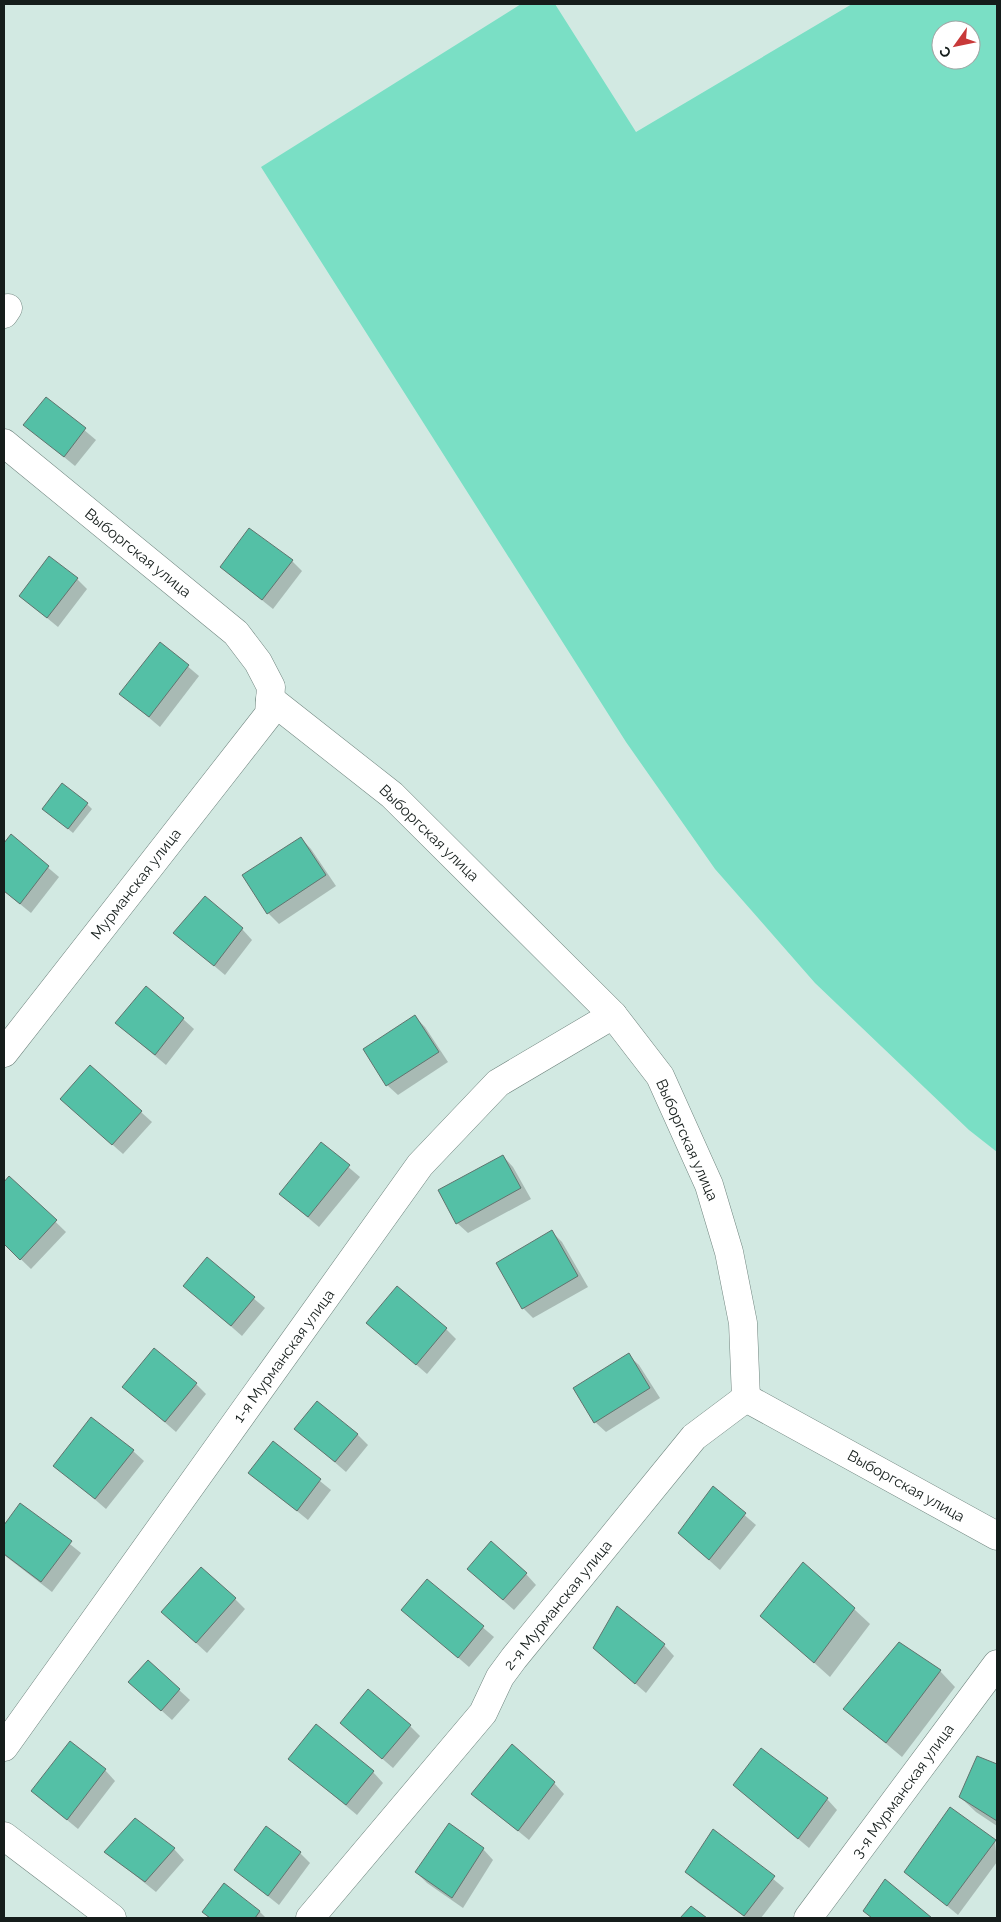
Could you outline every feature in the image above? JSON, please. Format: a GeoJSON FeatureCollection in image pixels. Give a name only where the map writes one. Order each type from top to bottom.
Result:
{"type":"FeatureCollection","features":[{"type":"Feature","properties":{"kind":"street","name":"Выборгская улица"},"geometry":{"type":"LineString","coordinates":[[4,443],[236,633],[258,662],[271,687],[270,706],[392,795],[613,1016],[660,1076],[709,1185],[729,1252],[743,1322],[746,1398],[997,1536]]}},
{"type":"Feature","properties":{"kind":"street","name":"Мурманская улица"},"geometry":{"type":"LineString","coordinates":[[4,1053],[270,706]]}},
{"type":"Feature","properties":{"kind":"street","name":"1-я Мурманская улица"},"geometry":{"type":"LineString","coordinates":[[4,1747],[420,1165],[498,1083],[613,1016]]}},
{"type":"Feature","properties":{"kind":"street","name":"2-я Мурманская улица"},"geometry":{"type":"LineString","coordinates":[[310,1918],[482,1713],[500,1677],[514,1658],[694,1437],[746,1398]]}},
{"type":"Feature","properties":{"kind":"street","name":"3-я Мурманская улица"},"geometry":{"type":"LineString","coordinates":[[808,1918],[997,1664]]}},
{"type":"Feature","properties":{"kind":"street"},"geometry":{"type":"LineString","coordinates":[[4,1836],[112,1918]]}},
{"type":"Feature","properties":{"kind":"green space"},"geometry":{"type":"Polygon","coordinates":[[[521,4],[555,4],[636,132],[852,4],[997,4],[997,1152],[969,1130],[815,983],[715,869],[626,742],[261,167],[521,4]]]}},
{"type":"Feature","properties":{"kind":"building"},"geometry":{"type":"Polygon","coordinates":[[[46,397],[86,428],[64,457],[23,425],[46,397]]]}},
{"type":"Feature","properties":{"kind":"building"},"geometry":{"type":"Polygon","coordinates":[[[249,528],[293,560],[262,600],[220,567],[249,528]]]}},
{"type":"Feature","properties":{"kind":"building"},"geometry":{"type":"Polygon","coordinates":[[[49,556],[78,578],[47,618],[19,596],[49,556]]]}},
{"type":"Feature","properties":{"kind":"building"},"geometry":{"type":"Polygon","coordinates":[[[160,642],[189,665],[149,717],[119,694],[160,642]]]}},
{"type":"Feature","properties":{"kind":"building"},"geometry":{"type":"Polygon","coordinates":[[[62,783],[88,803],[68,829],[42,809],[62,783]]]}},
{"type":"Feature","properties":{"kind":"building"},"geometry":{"type":"Polygon","coordinates":[[[11,834],[49,866],[20,904],[4,891],[4,843],[11,834]]]}},
{"type":"Feature","properties":{"kind":"building"},"geometry":{"type":"Polygon","coordinates":[[[301,837],[326,875],[267,914],[242,875],[301,837]]]}},
{"type":"Feature","properties":{"kind":"building"},"geometry":{"type":"Polygon","coordinates":[[[205,896],[243,928],[214,966],[173,933],[205,896]]]}},
{"type":"Feature","properties":{"kind":"building"},"geometry":{"type":"Polygon","coordinates":[[[146,986],[184,1018],[155,1055],[115,1023],[146,986]]]}},
{"type":"Feature","properties":{"kind":"building"},"geometry":{"type":"Polygon","coordinates":[[[415,1015],[439,1052],[386,1086],[363,1049],[415,1015]]]}},
{"type":"Feature","properties":{"kind":"building"},"geometry":{"type":"Polygon","coordinates":[[[90,1065],[142,1111],[112,1145],[60,1099],[90,1065]]]}},
{"type":"Feature","properties":{"kind":"building"},"geometry":{"type":"Polygon","coordinates":[[[321,1142],[350,1165],[308,1217],[279,1194],[321,1142]]]}},
{"type":"Feature","properties":{"kind":"building"},"geometry":{"type":"Polygon","coordinates":[[[503,1155],[521,1188],[456,1224],[438,1190],[503,1155]]]}},
{"type":"Feature","properties":{"kind":"building"},"geometry":{"type":"Polygon","coordinates":[[[9,1176],[57,1220],[20,1260],[4,1244],[4,1182],[9,1176]]]}},
{"type":"Feature","properties":{"kind":"building"},"geometry":{"type":"Polygon","coordinates":[[[552,1230],[578,1276],[522,1309],[496,1263],[552,1230]]]}},
{"type":"Feature","properties":{"kind":"building"},"geometry":{"type":"Polygon","coordinates":[[[207,1257],[255,1297],[231,1326],[183,1286],[207,1257]]]}},
{"type":"Feature","properties":{"kind":"building"},"geometry":{"type":"Polygon","coordinates":[[[397,1286],[447,1328],[416,1365],[366,1323],[397,1286]]]}},
{"type":"Feature","properties":{"kind":"building"},"geometry":{"type":"Polygon","coordinates":[[[154,1348],[197,1383],[165,1422],[122,1387],[154,1348]]]}},
{"type":"Feature","properties":{"kind":"building"},"geometry":{"type":"Polygon","coordinates":[[[629,1353],[650,1388],[594,1423],[573,1388],[629,1353]]]}},
{"type":"Feature","properties":{"kind":"building"},"geometry":{"type":"Polygon","coordinates":[[[317,1401],[358,1434],[335,1462],[294,1429],[317,1401]]]}},
{"type":"Feature","properties":{"kind":"building"},"geometry":{"type":"Polygon","coordinates":[[[91,1417],[134,1450],[95,1499],[53,1466],[91,1417]]]}},
{"type":"Feature","properties":{"kind":"building"},"geometry":{"type":"Polygon","coordinates":[[[273,1441],[321,1479],[297,1511],[248,1473],[273,1441]]]}},
{"type":"Feature","properties":{"kind":"building"},"geometry":{"type":"Polygon","coordinates":[[[713,1486],[746,1513],[709,1560],[678,1533],[713,1486]]]}},
{"type":"Feature","properties":{"kind":"building"},"geometry":{"type":"Polygon","coordinates":[[[20,1503],[72,1541],[41,1582],[4,1554],[4,1525],[20,1503]]]}},
{"type":"Feature","properties":{"kind":"building"},"geometry":{"type":"Polygon","coordinates":[[[491,1541],[527,1573],[503,1600],[467,1569],[491,1541]]]}},
{"type":"Feature","properties":{"kind":"building"},"geometry":{"type":"Polygon","coordinates":[[[803,1562],[855,1608],[814,1663],[760,1616],[803,1562]]]}},
{"type":"Feature","properties":{"kind":"building"},"geometry":{"type":"Polygon","coordinates":[[[201,1567],[236,1598],[196,1643],[161,1612],[201,1567]]]}},
{"type":"Feature","properties":{"kind":"building"},"geometry":{"type":"Polygon","coordinates":[[[427,1579],[484,1626],[458,1658],[401,1610],[427,1579]]]}},
{"type":"Feature","properties":{"kind":"building"},"geometry":{"type":"Polygon","coordinates":[[[617,1606],[665,1644],[635,1684],[593,1648],[617,1606]]]}},
{"type":"Feature","properties":{"kind":"building"},"geometry":{"type":"Polygon","coordinates":[[[899,1642],[941,1670],[886,1743],[843,1709],[899,1642]]]}},
{"type":"Feature","properties":{"kind":"building"},"geometry":{"type":"Polygon","coordinates":[[[148,1660],[180,1689],[161,1711],[128,1682],[148,1660]]]}},
{"type":"Feature","properties":{"kind":"building"},"geometry":{"type":"Polygon","coordinates":[[[368,1689],[411,1725],[382,1759],[340,1723],[368,1689]]]}},
{"type":"Feature","properties":{"kind":"building"},"geometry":{"type":"Polygon","coordinates":[[[316,1724],[374,1771],[346,1805],[288,1759],[316,1724]]]}},
{"type":"Feature","properties":{"kind":"building"},"geometry":{"type":"Polygon","coordinates":[[[70,1741],[106,1769],[67,1820],[31,1791],[70,1741]]]}},
{"type":"Feature","properties":{"kind":"building"},"geometry":{"type":"Polygon","coordinates":[[[512,1744],[555,1782],[518,1831],[471,1794],[512,1744]]]}},
{"type":"Feature","properties":{"kind":"building"},"geometry":{"type":"Polygon","coordinates":[[[761,1748],[828,1798],[798,1839],[733,1785],[761,1748]]]}},
{"type":"Feature","properties":{"kind":"building"},"geometry":{"type":"Polygon","coordinates":[[[977,1756],[997,1764],[997,1821],[959,1797],[977,1756]]]}},
{"type":"Feature","properties":{"kind":"building"},"geometry":{"type":"Polygon","coordinates":[[[950,1807],[996,1840],[947,1906],[904,1872],[950,1807]]]}},
{"type":"Feature","properties":{"kind":"building"},"geometry":{"type":"Polygon","coordinates":[[[135,1818],[175,1848],[145,1882],[104,1852],[135,1818]]]}},
{"type":"Feature","properties":{"kind":"building"},"geometry":{"type":"Polygon","coordinates":[[[449,1823],[484,1848],[452,1898],[415,1872],[449,1823]]]}},
{"type":"Feature","properties":{"kind":"building"},"geometry":{"type":"Polygon","coordinates":[[[266,1826],[301,1852],[268,1896],[234,1870],[266,1826]]]}},
{"type":"Feature","properties":{"kind":"building"},"geometry":{"type":"Polygon","coordinates":[[[713,1829],[775,1876],[744,1916],[685,1872],[713,1829]]]}},
{"type":"Feature","properties":{"kind":"building"},"geometry":{"type":"Polygon","coordinates":[[[885,1879],[932,1918],[872,1918],[863,1911],[885,1879]]]}},
{"type":"Feature","properties":{"kind":"building"},"geometry":{"type":"Polygon","coordinates":[[[224,1883],[260,1911],[255,1918],[210,1918],[202,1912],[224,1883]]]}},
{"type":"Feature","properties":{"kind":"building"},"geometry":{"type":"Polygon","coordinates":[[[691,1906],[707,1918],[680,1918],[691,1906]]]}}]}
